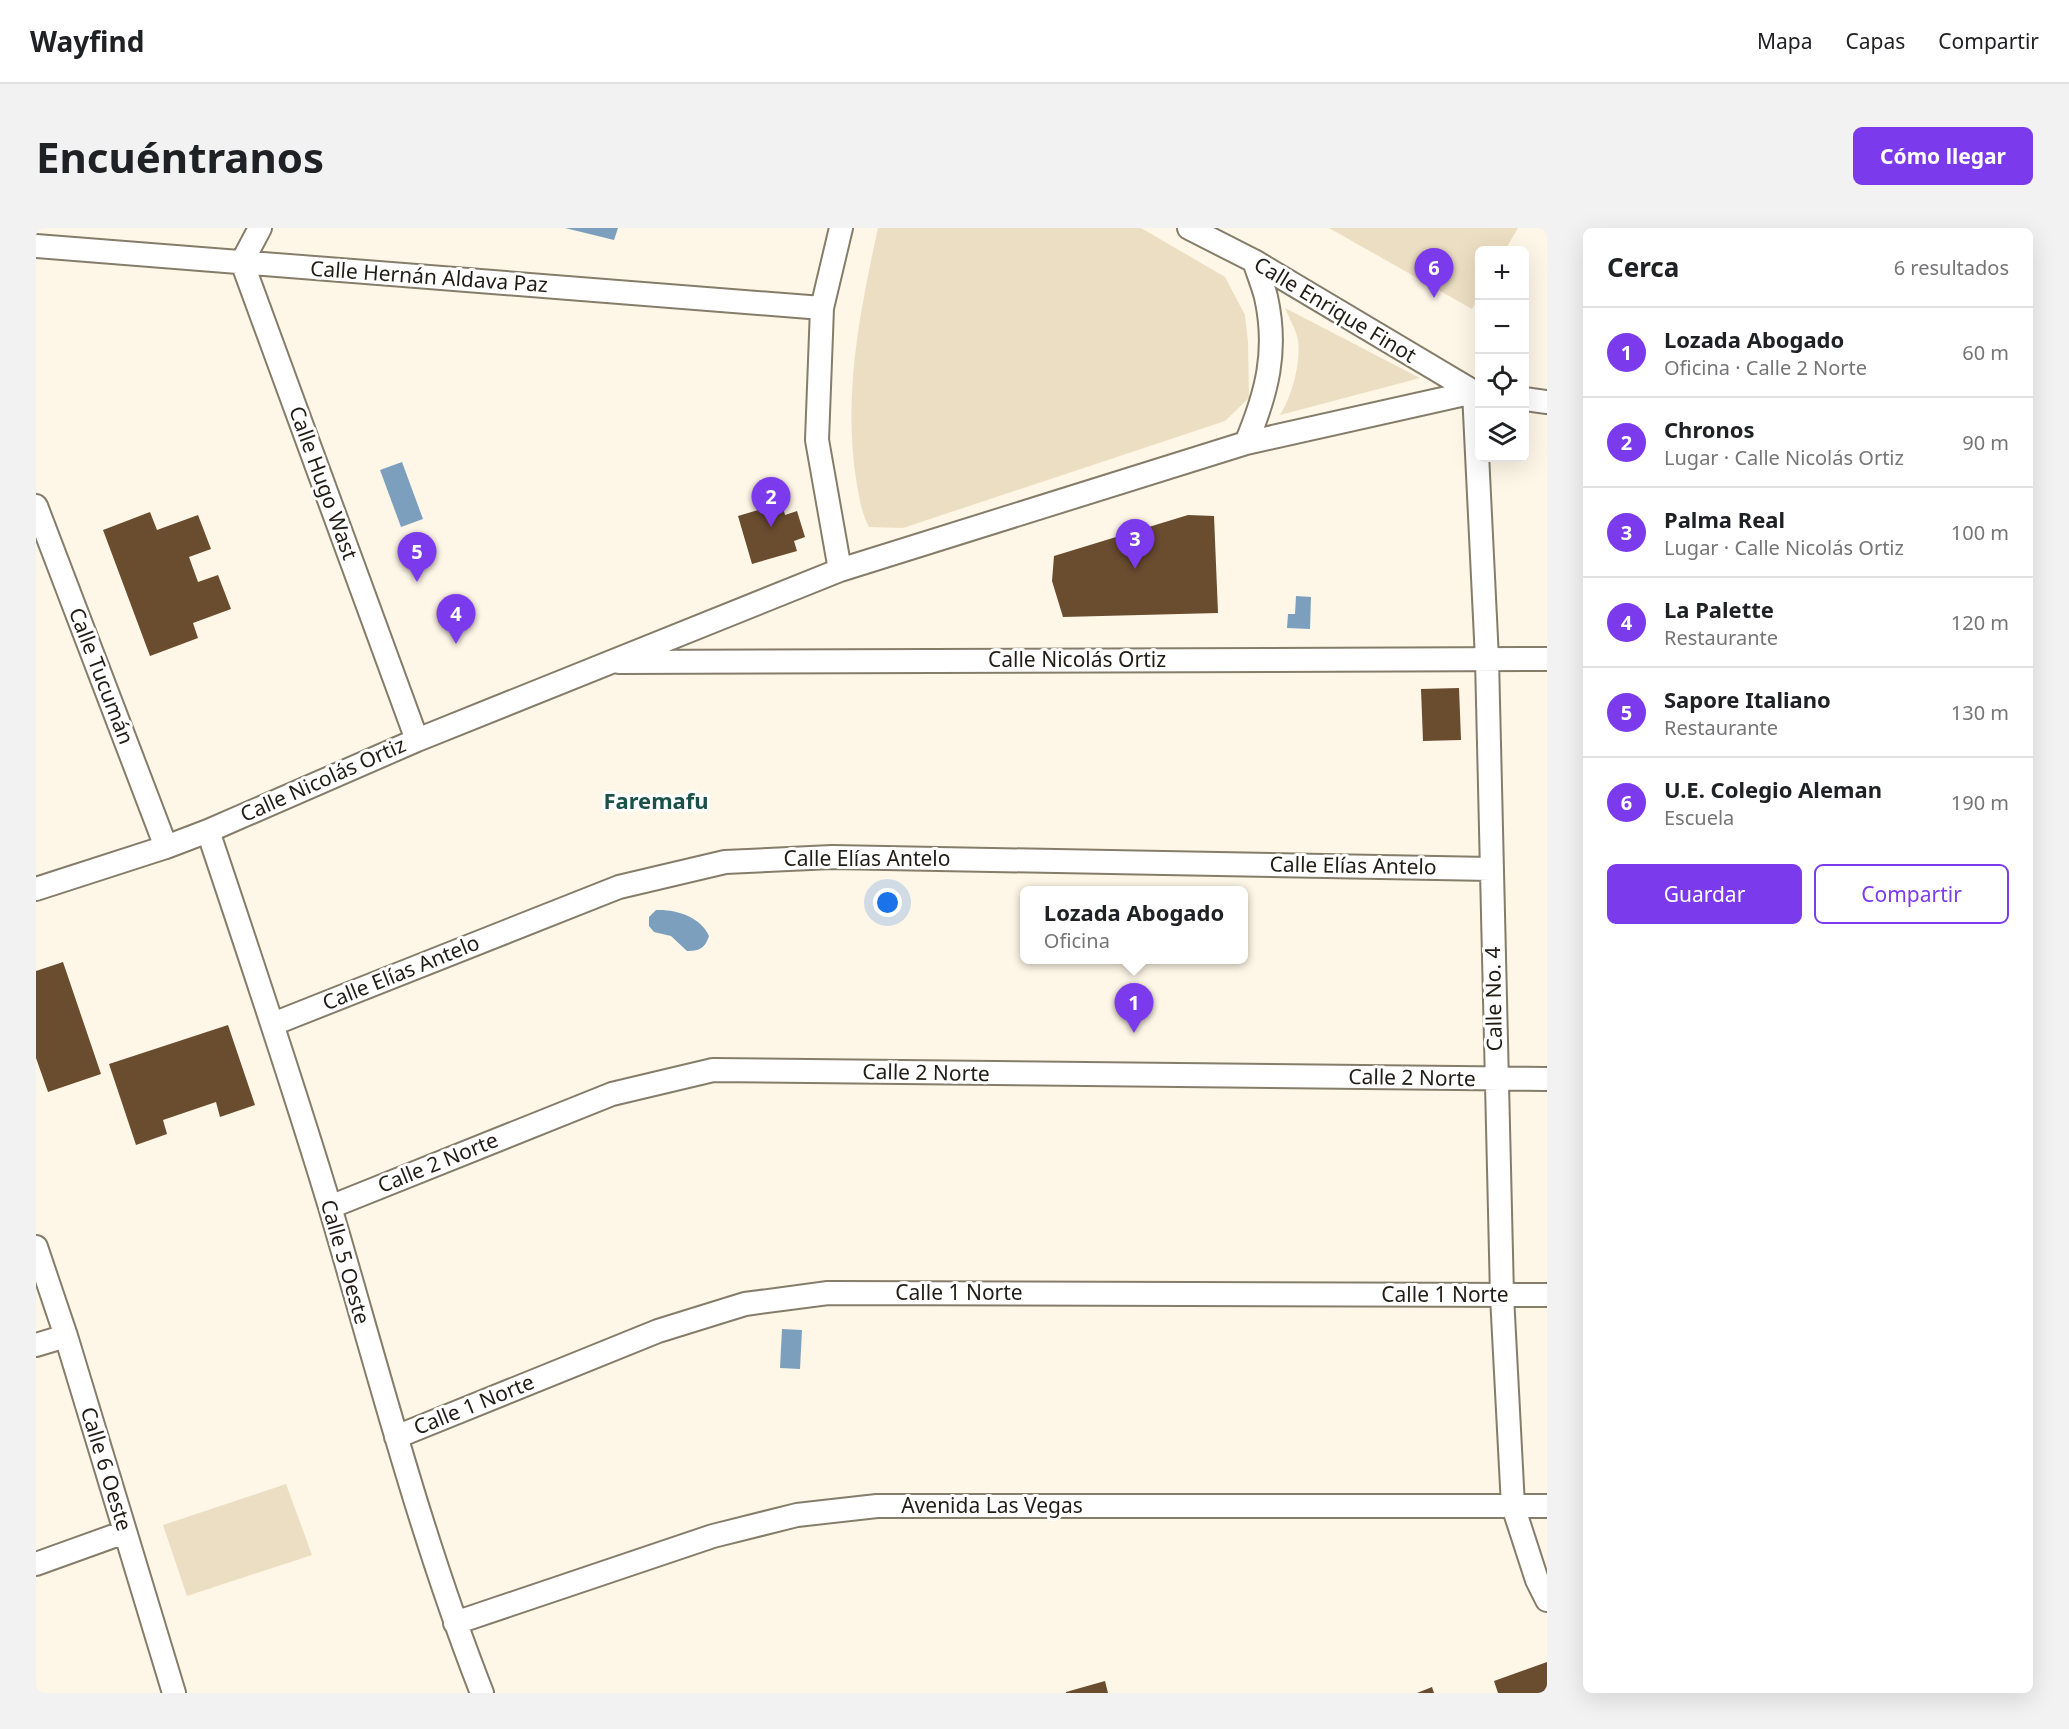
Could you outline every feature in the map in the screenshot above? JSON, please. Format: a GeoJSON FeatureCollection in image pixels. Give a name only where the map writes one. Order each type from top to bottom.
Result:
{"type":"FeatureCollection","features":[{"type":"Feature","properties":{"kind":"street"},"geometry":{"type":"LineString","coordinates":[[242,262],[260,228]]}},
{"type":"Feature","properties":{"kind":"street"},"geometry":{"type":"LineString","coordinates":[[840,570],[817,440],[822,308],[841,228]]}},
{"type":"Feature","properties":{"kind":"street","name":"Calle Enrique Finot"},"geometry":{"type":"LineString","coordinates":[[1189,228],[1254,261],[1475,391]]}},
{"type":"Feature","properties":{"kind":"street","name":"Calle Hernán Aldava Paz"},"geometry":{"type":"LineString","coordinates":[[36,246],[822,308]]}},
{"type":"Feature","properties":{"kind":"street"},"geometry":{"type":"LineString","coordinates":[[1246,442],[1261,408],[1269,371],[1271,334],[1266,297],[1254,261]]}},
{"type":"Feature","properties":{"kind":"street","name":"Calle Hugo Wast"},"geometry":{"type":"LineString","coordinates":[[242,262],[417,740]]}},
{"type":"Feature","properties":{"kind":"street","name":"Calle Nicolás Ortiz"},"geometry":{"type":"LineString","coordinates":[[36,889],[208,831],[417,740],[606,662],[840,570],[1246,442],[1475,392]]}},
{"type":"Feature","properties":{"kind":"street"},"geometry":{"type":"LineString","coordinates":[[1529,400],[1547,402]]}},
{"type":"Feature","properties":{"kind":"street","name":"Calle No. 4"},"geometry":{"type":"LineString","coordinates":[[1478,408],[1487,659],[1502,1296],[1513,1506],[1537,1580],[1547,1600]]}},
{"type":"Feature","properties":{"kind":"street","name":"Calle Tucumán"},"geometry":{"type":"LineString","coordinates":[[36,506],[166,847]]}},
{"type":"Feature","properties":{"kind":"street","name":"Calle Nicolás Ortiz"},"geometry":{"type":"LineString","coordinates":[[606,662],[1547,659]]}},
{"type":"Feature","properties":{"kind":"street","name":"Calle 5 Oeste"},"geometry":{"type":"LineString","coordinates":[[208,831],[273,1024],[330,1207],[396,1437],[455,1623],[482,1693]]}},
{"type":"Feature","properties":{"kind":"street","name":"Calle Elías Antelo"},"geometry":{"type":"LineString","coordinates":[[273,1024],[619,887],[725,862],[832,857],[1491,869]]}},
{"type":"Feature","properties":{"kind":"street","name":"Calle 2 Norte"},"geometry":{"type":"LineString","coordinates":[[330,1207],[612,1094],[713,1070],[1547,1079]]}},
{"type":"Feature","properties":{"kind":"street","name":"Calle 6 Oeste"},"geometry":{"type":"LineString","coordinates":[[36,1246],[66,1336],[174,1693]]}},
{"type":"Feature","properties":{"kind":"street","name":"Calle 1 Norte"},"geometry":{"type":"LineString","coordinates":[[396,1437],[658,1330],[745,1304],[828,1293],[1547,1295]]}},
{"type":"Feature","properties":{"kind":"street"},"geometry":{"type":"LineString","coordinates":[[36,1345],[66,1336]]}},
{"type":"Feature","properties":{"kind":"street","name":"Avenida Las Vegas"},"geometry":{"type":"LineString","coordinates":[[455,1623],[713,1536],[797,1515],[865,1507],[1547,1506]]}},
{"type":"Feature","properties":{"kind":"street"},"geometry":{"type":"LineString","coordinates":[[36,1564],[125,1532]]}},
{"type":"Feature","properties":{"kind":"shaded area"},"geometry":{"type":"Polygon","coordinates":[[[878,228],[1141,228],[1225,277],[1245,315],[1249,398],[1225,421],[903,528],[869,527],[862,510],[856,479],[851,416],[855,353],[878,228]]]}},
{"type":"Feature","properties":{"kind":"shaded area"},"geometry":{"type":"Polygon","coordinates":[[[1329,228],[1518,228],[1507,246],[1475,246],[1475,303],[1472,309],[1329,228]]]}},
{"type":"Feature","properties":{"kind":"shaded area"},"geometry":{"type":"Polygon","coordinates":[[[1285,308],[1420,378],[1280,415],[1292,389],[1299,349],[1297,336],[1285,308]]]}},
{"type":"Feature","properties":{"kind":"shaded area"},"geometry":{"type":"Polygon","coordinates":[[[286,1484],[312,1555],[187,1596],[163,1525],[286,1484]]]}},
{"type":"Feature","properties":{"kind":"water"},"geometry":{"type":"Polygon","coordinates":[[[565,228],[618,228],[614,240],[565,228]]]}},
{"type":"Feature","properties":{"kind":"water"},"geometry":{"type":"Polygon","coordinates":[[[402,462],[423,519],[401,527],[380,470],[402,462]]]}},
{"type":"Feature","properties":{"kind":"water"},"geometry":{"type":"Polygon","coordinates":[[[1296,596],[1311,597],[1310,629],[1287,628],[1288,614],[1295,614],[1296,596]]]}},
{"type":"Feature","properties":{"kind":"water"},"geometry":{"type":"Polygon","coordinates":[[[656,910],[672,911],[694,919],[709,936],[704,946],[687,951],[671,936],[654,932],[649,926],[649,917],[656,910]]]}},
{"type":"Feature","properties":{"kind":"water"},"geometry":{"type":"Polygon","coordinates":[[[782,1329],[802,1330],[800,1369],[780,1368],[782,1329]]]}},
{"type":"Feature","properties":{"kind":"building"},"geometry":{"type":"Polygon","coordinates":[[[782,503],[785,515],[797,511],[805,537],[794,541],[797,551],[752,564],[738,516],[782,503]]]}},
{"type":"Feature","properties":{"kind":"building"},"geometry":{"type":"Polygon","coordinates":[[[150,512],[157,530],[198,515],[211,549],[189,557],[198,582],[218,575],[231,609],[193,623],[198,638],[150,656],[103,530],[150,512]]]}},
{"type":"Feature","properties":{"kind":"building"},"geometry":{"type":"Polygon","coordinates":[[[1188,515],[1214,516],[1218,613],[1063,617],[1052,581],[1054,556],[1188,515]]]}},
{"type":"Feature","properties":{"kind":"building"},"geometry":{"type":"Polygon","coordinates":[[[1459,688],[1461,740],[1423,741],[1421,689],[1459,688]]]}},
{"type":"Feature","properties":{"kind":"building"},"geometry":{"type":"Polygon","coordinates":[[[63,962],[101,1074],[48,1092],[36,1058],[36,971],[63,962]]]}},
{"type":"Feature","properties":{"kind":"building"},"geometry":{"type":"Polygon","coordinates":[[[228,1025],[255,1105],[220,1117],[216,1102],[163,1120],[167,1134],[136,1145],[109,1064],[228,1025]]]}},
{"type":"Feature","properties":{"kind":"building"},"geometry":{"type":"Polygon","coordinates":[[[1547,1662],[1547,1693],[1498,1693],[1494,1681],[1547,1662]]]}},
{"type":"Feature","properties":{"kind":"building"},"geometry":{"type":"Polygon","coordinates":[[[1105,1681],[1108,1693],[1066,1693],[1066,1692],[1105,1681]]]}},
{"type":"Feature","properties":{"kind":"building"},"geometry":{"type":"Polygon","coordinates":[[[1432,1687],[1434,1693],[1417,1693],[1432,1687]]]}},
{"type":"Feature","properties":{"kind":"place","name":"U.E. Colegio Aleman"},"geometry":{"type":"Point","coordinates":[1434,298]}},
{"type":"Feature","properties":{"kind":"place","name":"Chronos"},"geometry":{"type":"Point","coordinates":[771,527]}},
{"type":"Feature","properties":{"kind":"place","name":"Palma Real"},"geometry":{"type":"Point","coordinates":[1135,569]}},
{"type":"Feature","properties":{"kind":"place","name":"Sapore Italiano"},"geometry":{"type":"Point","coordinates":[417,582]}},
{"type":"Feature","properties":{"kind":"place","name":"La Palette"},"geometry":{"type":"Point","coordinates":[456,644]}},
{"type":"Feature","properties":{"kind":"place","name":"Lozada Abogado"},"geometry":{"type":"Point","coordinates":[1134,1033]}},
{"type":"Feature","properties":{"kind":"district","name":"Faremafu"},"geometry":{"type":"Point","coordinates":[656,801]}}]}
